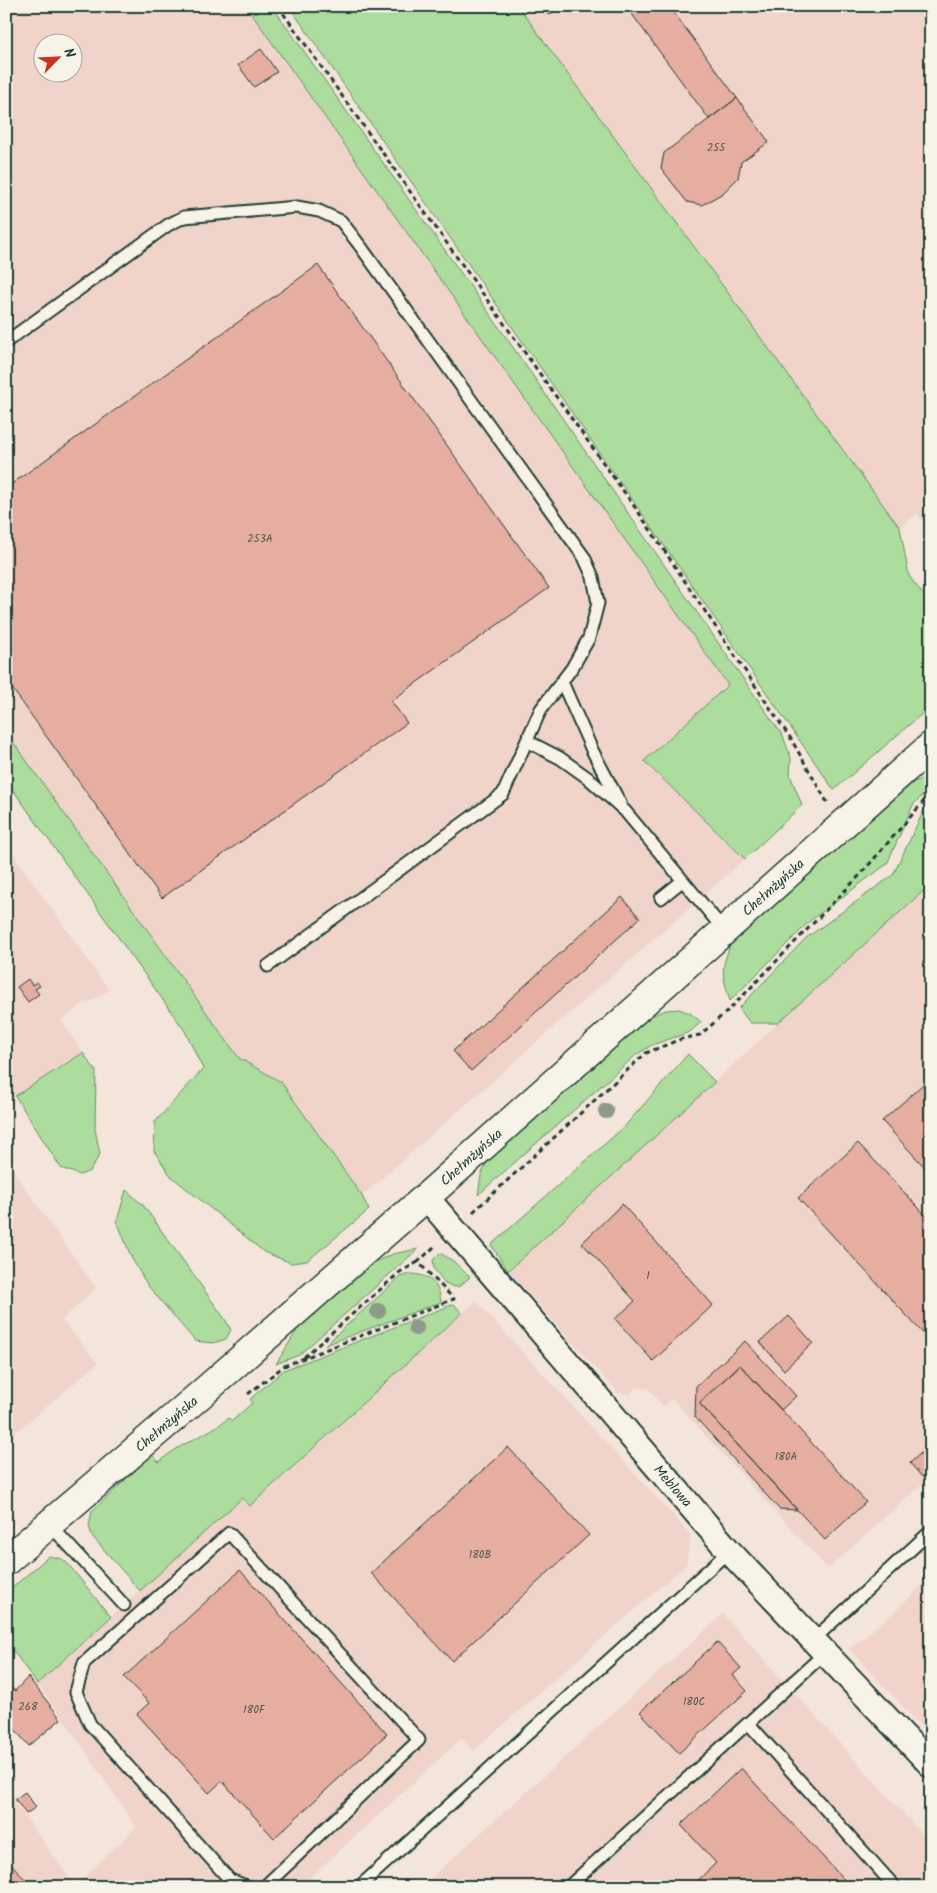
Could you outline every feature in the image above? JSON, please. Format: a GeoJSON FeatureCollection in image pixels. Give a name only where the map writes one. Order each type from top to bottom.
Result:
{"type":"FeatureCollection","features":[{"type":"Feature","properties":{"kind":"street","name":"Chełmżyńska"},"geometry":{"type":"LineString","coordinates":[[6,1561],[50,1525],[426,1197],[931,746]]}},
{"type":"Feature","properties":{"kind":"street","name":"Meblowa"},"geometry":{"type":"LineString","coordinates":[[426,1197],[729,1551],[931,1765]]}},
{"type":"Feature","properties":{"kind":"lane"},"geometry":{"type":"LineString","coordinates":[[6,342],[168,225],[184,217],[297,207],[319,211],[341,221],[361,247],[584,557],[592,577],[598,603],[589,638],[572,668],[541,709],[504,794],[268,966]]}},
{"type":"Feature","properties":{"kind":"lane"},"geometry":{"type":"LineString","coordinates":[[562,682],[592,750],[624,811]]}},
{"type":"Feature","properties":{"kind":"lane"},"geometry":{"type":"LineString","coordinates":[[527,741],[560,758],[588,778],[624,811],[724,930]]}},
{"type":"Feature","properties":{"kind":"lane"},"geometry":{"type":"LineString","coordinates":[[661,898],[682,881]]}},
{"type":"Feature","properties":{"kind":"lane"},"geometry":{"type":"LineString","coordinates":[[50,1525],[124,1605]]}},
{"type":"Feature","properties":{"kind":"lane"},"geometry":{"type":"LineString","coordinates":[[568,1887],[748,1724],[819,1646],[931,1531]]}},
{"type":"Feature","properties":{"kind":"lane"},"geometry":{"type":"LineString","coordinates":[[249,1887],[230,1880],[90,1724],[76,1692],[84,1663],[229,1533],[419,1740],[264,1887]]}},
{"type":"Feature","properties":{"kind":"lane"},"geometry":{"type":"LineString","coordinates":[[359,1887],[729,1551]]}},
{"type":"Feature","properties":{"kind":"lane"},"geometry":{"type":"LineString","coordinates":[[748,1724],[895,1887]]}},
{"type":"Feature","properties":{"kind":"path"},"geometry":{"type":"LineString","coordinates":[[278,6],[638,513],[791,739],[841,827]]}},
{"type":"Feature","properties":{"kind":"path"},"geometry":{"type":"LineString","coordinates":[[302,1359],[400,1272],[418,1262],[646,1053],[681,1039],[700,1035],[731,1008],[860,875],[931,792]]}},
{"type":"Feature","properties":{"kind":"path"},"geometry":{"type":"LineString","coordinates":[[244,1396],[284,1366],[454,1299],[418,1262]]}},
{"type":"Feature","properties":{"kind":"shaded area"},"geometry":{"type":"Polygon","coordinates":[[[6,6],[246,6],[728,685],[644,762],[745,859],[362,1196],[281,1082],[239,1058],[6,732],[6,6]]]}},
{"type":"Feature","properties":{"kind":"shaded area"},"geometry":{"type":"Polygon","coordinates":[[[518,6],[931,6],[931,532],[917,513],[900,528],[518,6]]]}},
{"type":"Feature","properties":{"kind":"shaded area"},"geometry":{"type":"Polygon","coordinates":[[[6,844],[109,990],[94,1000],[84,1003],[61,1020],[83,1053],[6,1101],[6,844]]]}},
{"type":"Feature","properties":{"kind":"shaded area"},"geometry":{"type":"Polygon","coordinates":[[[931,868],[931,1476],[828,1569],[672,1399],[663,1406],[648,1389],[636,1388],[630,1394],[618,1393],[508,1271],[859,949],[931,868]]]}},
{"type":"Feature","properties":{"kind":"shaded area"},"geometry":{"type":"Polygon","coordinates":[[[6,1161],[96,1288],[62,1320],[98,1363],[6,1441],[6,1161]]]}},
{"type":"Feature","properties":{"kind":"shaded area"},"geometry":{"type":"Polygon","coordinates":[[[476,1301],[691,1535],[686,1565],[473,1751],[462,1738],[300,1887],[6,1887],[6,1790],[75,1886],[136,1827],[67,1724],[37,1684],[242,1497],[250,1506],[476,1301]]]}},
{"type":"Feature","properties":{"kind":"shaded area"},"geometry":{"type":"Polygon","coordinates":[[[931,1577],[931,1737],[849,1649],[892,1614],[931,1577]]]}},
{"type":"Feature","properties":{"kind":"shaded area"},"geometry":{"type":"Polygon","coordinates":[[[723,1614],[931,1844],[931,1887],[421,1887],[723,1614]]]}},
{"type":"Feature","properties":{"kind":"green space"},"geometry":{"type":"Polygon","coordinates":[[[246,6],[272,6],[478,297],[783,736],[791,758],[790,775],[802,805],[745,859],[644,761],[728,685],[246,6]]]}},
{"type":"Feature","properties":{"kind":"green space"},"geometry":{"type":"Polygon","coordinates":[[[289,6],[518,6],[900,528],[909,576],[931,605],[931,706],[834,790],[289,6]]]}},
{"type":"Feature","properties":{"kind":"green space"},"geometry":{"type":"Polygon","coordinates":[[[6,732],[239,1058],[281,1082],[362,1196],[369,1210],[307,1261],[291,1263],[264,1252],[171,1176],[154,1151],[155,1122],[203,1069],[185,1031],[6,780],[6,732]]]}},
{"type":"Feature","properties":{"kind":"green space"},"geometry":{"type":"Polygon","coordinates":[[[931,777],[931,787],[913,805],[887,864],[811,920],[730,1001],[723,972],[731,943],[914,782],[931,777]]]}},
{"type":"Feature","properties":{"kind":"green space"},"geometry":{"type":"Polygon","coordinates":[[[931,804],[931,884],[778,1023],[750,1023],[739,1008],[806,938],[893,875],[924,810],[931,804]]]}},
{"type":"Feature","properties":{"kind":"green space"},"geometry":{"type":"Polygon","coordinates":[[[679,1009],[690,1013],[701,1022],[690,1032],[652,1045],[636,1055],[478,1195],[481,1176],[488,1159],[651,1016],[666,1010],[679,1009]]]}},
{"type":"Feature","properties":{"kind":"green space"},"geometry":{"type":"Polygon","coordinates":[[[83,1053],[96,1071],[95,1129],[100,1154],[90,1171],[80,1175],[61,1168],[15,1096],[83,1053]]]}},
{"type":"Feature","properties":{"kind":"green space"},"geometry":{"type":"Polygon","coordinates":[[[688,1054],[715,1082],[508,1271],[491,1245],[624,1127],[688,1054]]]}},
{"type":"Feature","properties":{"kind":"green space"},"geometry":{"type":"Polygon","coordinates":[[[126,1190],[143,1205],[225,1319],[231,1330],[226,1339],[213,1343],[195,1341],[148,1286],[132,1259],[117,1221],[126,1190]]]}},
{"type":"Feature","properties":{"kind":"green space"},"geometry":{"type":"Polygon","coordinates":[[[418,1249],[299,1355],[276,1364],[299,1327],[373,1263],[393,1254],[418,1249]]]}},
{"type":"Feature","properties":{"kind":"green space"},"geometry":{"type":"Polygon","coordinates":[[[440,1253],[453,1261],[470,1277],[460,1286],[454,1287],[445,1283],[434,1269],[433,1260],[440,1253]]]}},
{"type":"Feature","properties":{"kind":"green space"},"geometry":{"type":"Polygon","coordinates":[[[416,1274],[432,1281],[438,1290],[441,1302],[325,1345],[400,1277],[416,1274]]]}},
{"type":"Feature","properties":{"kind":"green space"},"geometry":{"type":"Polygon","coordinates":[[[454,1304],[462,1313],[250,1506],[242,1498],[140,1591],[92,1536],[89,1526],[92,1511],[152,1455],[159,1462],[176,1449],[229,1418],[232,1421],[252,1403],[250,1399],[284,1370],[454,1304]]]}},
{"type":"Feature","properties":{"kind":"green space"},"geometry":{"type":"Polygon","coordinates":[[[49,1556],[62,1559],[68,1564],[111,1617],[37,1684],[6,1641],[6,1593],[49,1556]]]}},
{"type":"Feature","properties":{"kind":"building"},"geometry":{"type":"Polygon","coordinates":[[[543,6],[562,6],[549,15],[543,6]]]}},
{"type":"Feature","properties":{"kind":"building"},"geometry":{"type":"Polygon","coordinates":[[[626,6],[669,6],[737,98],[709,119],[626,6]]]}},
{"type":"Feature","properties":{"kind":"building"},"geometry":{"type":"Polygon","coordinates":[[[261,49],[277,72],[254,87],[238,65],[261,49]]]}},
{"type":"Feature","properties":{"kind":"building"},"geometry":{"type":"Polygon","coordinates":[[[737,98],[769,142],[741,162],[738,178],[723,193],[702,205],[687,202],[661,168],[664,153],[737,98]]]}},
{"type":"Feature","properties":{"kind":"building"},"geometry":{"type":"Polygon","coordinates":[[[318,265],[549,588],[391,701],[407,723],[162,898],[6,680],[6,488],[318,265]]]}},
{"type":"Feature","properties":{"kind":"building"},"geometry":{"type":"Polygon","coordinates":[[[622,897],[640,918],[471,1071],[453,1051],[622,897]]]}},
{"type":"Feature","properties":{"kind":"building"},"geometry":{"type":"Polygon","coordinates":[[[28,979],[32,985],[37,982],[40,986],[35,989],[39,994],[28,1002],[17,987],[28,979]]]}},
{"type":"Feature","properties":{"kind":"building"},"geometry":{"type":"Polygon","coordinates":[[[931,1077],[931,1174],[882,1121],[931,1077]]]}},
{"type":"Feature","properties":{"kind":"building"},"geometry":{"type":"Polygon","coordinates":[[[858,1143],[931,1221],[931,1342],[798,1198],[858,1143]]]}},
{"type":"Feature","properties":{"kind":"building"},"geometry":{"type":"Polygon","coordinates":[[[622,1204],[713,1305],[653,1361],[615,1319],[635,1301],[582,1243],[622,1204]]]}},
{"type":"Feature","properties":{"kind":"building"},"geometry":{"type":"Polygon","coordinates":[[[789,1316],[813,1343],[784,1370],[760,1342],[789,1316]]]}},
{"type":"Feature","properties":{"kind":"building"},"geometry":{"type":"Polygon","coordinates":[[[745,1341],[796,1396],[781,1410],[740,1365],[699,1403],[797,1510],[779,1509],[695,1417],[696,1386],[745,1341]]]}},
{"type":"Feature","properties":{"kind":"building"},"geometry":{"type":"Polygon","coordinates":[[[740,1365],[866,1502],[825,1540],[699,1403],[740,1365]]]}},
{"type":"Feature","properties":{"kind":"building"},"geometry":{"type":"Polygon","coordinates":[[[931,1444],[931,1469],[922,1477],[910,1463],[931,1444]]]}},
{"type":"Feature","properties":{"kind":"building"},"geometry":{"type":"Polygon","coordinates":[[[508,1447],[589,1535],[452,1661],[371,1573],[508,1447]]]}},
{"type":"Feature","properties":{"kind":"building"},"geometry":{"type":"Polygon","coordinates":[[[240,1570],[387,1734],[274,1838],[222,1781],[209,1793],[137,1714],[149,1703],[124,1677],[240,1570]]]}},
{"type":"Feature","properties":{"kind":"building"},"geometry":{"type":"Polygon","coordinates":[[[717,1642],[741,1668],[733,1675],[747,1691],[679,1753],[640,1712],[717,1642]]]}},
{"type":"Feature","properties":{"kind":"building"},"geometry":{"type":"Polygon","coordinates":[[[28,1677],[61,1719],[29,1746],[6,1719],[6,1693],[12,1688],[15,1691],[28,1677]]]}},
{"type":"Feature","properties":{"kind":"building"},"geometry":{"type":"Polygon","coordinates":[[[741,1768],[851,1887],[691,1887],[716,1863],[681,1825],[741,1768]]]}},
{"type":"Feature","properties":{"kind":"building"},"geometry":{"type":"Polygon","coordinates":[[[25,1792],[36,1807],[26,1814],[15,1799],[25,1792]]]}},
{"type":"Feature","properties":{"kind":"building"},"geometry":{"type":"Polygon","coordinates":[[[6,1858],[32,1887],[6,1887],[6,1858]]]}}]}
